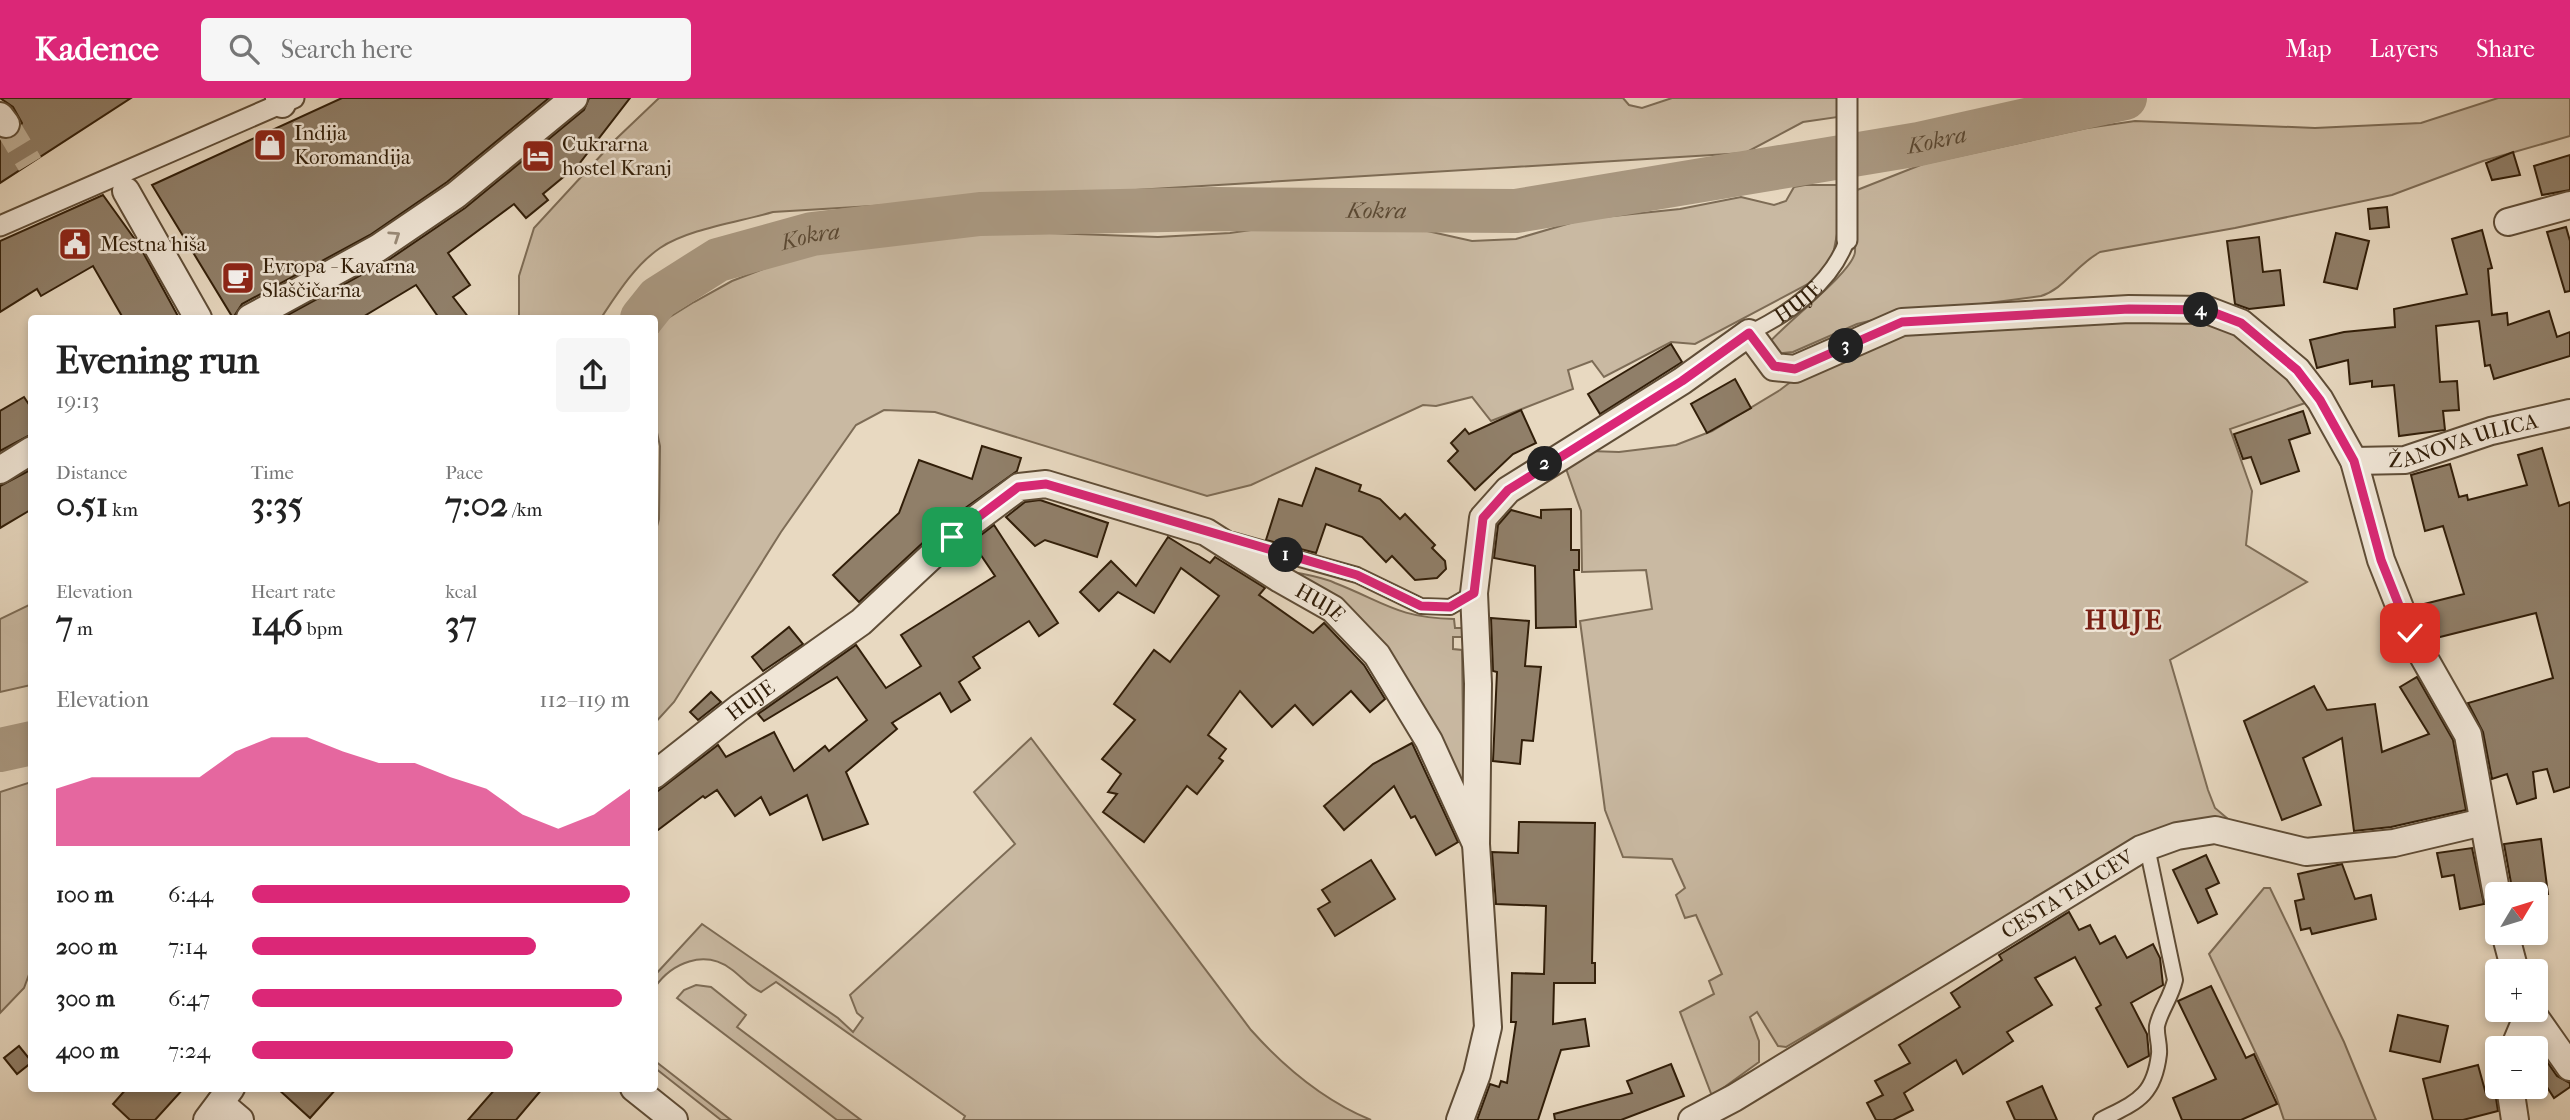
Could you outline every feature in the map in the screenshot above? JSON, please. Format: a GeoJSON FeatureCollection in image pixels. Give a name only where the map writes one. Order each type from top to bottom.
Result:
{"type":"FeatureCollection","features":[{"type":"Feature","properties":{"kind":"street"},"geometry":{"type":"LineString","coordinates":[[255,315],[378,248],[456,195],[574,98]]}},
{"type":"Feature","properties":{"kind":"street"},"geometry":{"type":"LineString","coordinates":[[1847,98],[1847,240]]}},
{"type":"Feature","properties":{"kind":"street"},"geometry":{"type":"LineString","coordinates":[[0,226],[123,184],[285,100]]}},
{"type":"Feature","properties":{"kind":"street"},"geometry":{"type":"LineString","coordinates":[[123,184],[196,315]]}},
{"type":"Feature","properties":{"kind":"street"},"geometry":{"type":"LineString","coordinates":[[2508,222],[2570,205]]}},
{"type":"Feature","properties":{"kind":"street"},"geometry":{"type":"LineString","coordinates":[[1749,333],[1774,366],[1795,369],[1902,322],[2129,309],[2207,310],[2241,323],[2297,370],[2320,400],[2354,461],[2381,560],[2410,633],[2468,735],[2495,882]]}},
{"type":"Feature","properties":{"kind":"street","name":"HUJE"},"geometry":{"type":"LineString","coordinates":[[1460,1120],[1477,1074],[1488,1027],[1476,844],[1478,684],[1474,593],[1483,518],[1508,490],[1682,381],[1749,333]]}},
{"type":"Feature","properties":{"kind":"street","name":"ŽANOVA ULICA"},"geometry":{"type":"LineString","coordinates":[[2354,461],[2405,460],[2491,431],[2570,413]]}},
{"type":"Feature","properties":{"kind":"street"},"geometry":{"type":"LineString","coordinates":[[0,470],[28,452]]}},
{"type":"Feature","properties":{"kind":"street","name":"HUJE"},"geometry":{"type":"LineString","coordinates":[[658,772],[739,708],[861,622],[952,537],[1018,487],[1046,484],[1206,532],[1280,579],[1333,608],[1377,654],[1429,741],[1476,844]]}},
{"type":"Feature","properties":{"kind":"street","name":"CESTA TALCEV"},"geometry":{"type":"LineString","coordinates":[[1692,1120],[1734,1098],[2147,847],[2177,836],[2215,830],[2306,852],[2394,843],[2483,822]]}},
{"type":"Feature","properties":{"kind":"street"},"geometry":{"type":"LineString","coordinates":[[2538,1022],[2570,1067]]}},
{"type":"Feature","properties":{"kind":"street"},"geometry":{"type":"LineString","coordinates":[[639,1092],[674,1120]]}},
{"type":"Feature","properties":{"kind":"street"},"geometry":{"type":"LineString","coordinates":[[2512,1099],[2515,1120]]}},
{"type":"Feature","properties":{"kind":"street"},"geometry":{"type":"LineString","coordinates":[[219,1104],[240,1120]]}},
{"type":"Feature","properties":{"kind":"lane","name":"HUJE"},"geometry":{"type":"LineString","coordinates":[[1749,333],[1769,323],[1830,274],[1841,259],[1847,240]]}},
{"type":"Feature","properties":{"kind":"lane"},"geometry":{"type":"LineString","coordinates":[[1206,532],[1357,575],[1421,606],[1450,607],[1474,593]]}},
{"type":"Feature","properties":{"kind":"lane"},"geometry":{"type":"LineString","coordinates":[[2101,1120],[2141,1099],[2152,1080],[2159,1052],[2157,1030],[2171,1000],[2175,980],[2147,847]]}},
{"type":"Feature","properties":{"kind":"shaded area"},"geometry":{"type":"Polygon","coordinates":[[[659,98],[1623,98],[1629,105],[1642,108],[1672,98],[1838,98],[1838,117],[1803,122],[1745,153],[773,212],[699,231],[660,248],[635,271],[603,315],[519,315],[519,276],[534,228],[616,139],[659,98]]]}},
{"type":"Feature","properties":{"kind":"shaded area"},"geometry":{"type":"Polygon","coordinates":[[[2498,98],[2570,98],[2570,136],[2483,161],[2392,195],[2235,228],[2100,252],[2056,288],[2041,296],[1890,316],[1857,324],[1793,352],[1773,354],[1767,345],[1843,272],[1851,261],[1855,252],[1852,192],[1923,164],[2087,128],[2135,121],[2315,128],[2421,123],[2498,98]]]}},
{"type":"Feature","properties":{"kind":"shaded area"},"geometry":{"type":"Polygon","coordinates":[[[1838,185],[1837,234],[1832,260],[1810,283],[1695,344],[1671,342],[1604,377],[1592,361],[1568,370],[1573,389],[1491,421],[1472,397],[1436,406],[1423,405],[1251,485],[1207,496],[935,412],[884,410],[856,425],[781,532],[674,702],[658,720],[658,331],[665,320],[732,281],[797,256],[866,239],[966,230],[1158,237],[1230,233],[1313,221],[1396,224],[1472,241],[1516,239],[1584,219],[1680,209],[1741,197],[1774,205],[1786,201],[1794,187],[1838,185]]]}},
{"type":"Feature","properties":{"kind":"shaded area"},"geometry":{"type":"Polygon","coordinates":[[[2207,316],[2256,345],[2311,401],[2230,429],[2252,491],[2246,545],[2307,582],[2170,660],[2208,790],[2215,808],[2228,819],[2225,824],[2007,917],[1786,1047],[1778,1046],[1757,1012],[1750,1017],[1759,1041],[1759,1062],[1712,1096],[1680,1012],[1714,994],[1709,981],[1722,974],[1696,915],[1685,918],[1676,895],[1685,888],[1672,859],[1623,857],[1605,810],[1580,621],[1652,609],[1646,570],[1582,572],[1581,511],[1564,463],[1590,451],[1619,452],[1676,445],[1712,431],[1780,390],[1813,365],[1881,336],[2207,316]]]}},
{"type":"Feature","properties":{"kind":"shaded area"},"geometry":{"type":"Polygon","coordinates":[[[1293,572],[1330,581],[1405,612],[1454,619],[1455,628],[1462,628],[1463,637],[1453,637],[1453,649],[1462,650],[1464,799],[1421,710],[1293,572]]]}},
{"type":"Feature","properties":{"kind":"shaded area"},"geometry":{"type":"Polygon","coordinates":[[[28,605],[28,686],[0,692],[0,619],[28,605]]]}},
{"type":"Feature","properties":{"kind":"shaded area"},"geometry":{"type":"Polygon","coordinates":[[[1031,738],[1251,1030],[1306,1082],[1337,1103],[1371,1120],[963,1120],[965,1116],[776,982],[761,992],[721,963],[700,960],[679,965],[658,984],[658,972],[702,924],[838,1018],[853,1032],[863,1018],[857,1013],[850,995],[1015,844],[974,792],[1031,738]]]}},
{"type":"Feature","properties":{"kind":"shaded area"},"geometry":{"type":"Polygon","coordinates":[[[28,783],[28,977],[24,988],[0,1013],[0,792],[28,783]]]}},
{"type":"Feature","properties":{"kind":"shaded area"},"geometry":{"type":"Polygon","coordinates":[[[2264,888],[2270,888],[2344,1042],[2376,1120],[2284,1120],[2276,1096],[2209,954],[2264,888]]]}},
{"type":"Feature","properties":{"kind":"shaded area"},"geometry":{"type":"Polygon","coordinates":[[[696,985],[711,987],[746,1015],[737,1027],[861,1120],[837,1120],[677,998],[684,990],[696,985]]]}},
{"type":"Feature","properties":{"kind":"shaded area"},"geometry":{"type":"Polygon","coordinates":[[[658,1063],[731,1120],[721,1120],[658,1070],[658,1063]]]}},
{"type":"Feature","properties":{"kind":"building"},"geometry":{"type":"Polygon","coordinates":[[[0,98],[131,98],[0,183],[0,138],[15,137],[22,123],[13,107],[0,98]]]}},
{"type":"Feature","properties":{"kind":"building"},"geometry":{"type":"Polygon","coordinates":[[[342,98],[549,98],[447,182],[370,235],[242,304],[235,315],[231,315],[152,185],[342,98]]]}},
{"type":"Feature","properties":{"kind":"building"},"geometry":{"type":"Polygon","coordinates":[[[589,98],[630,98],[579,164],[543,194],[548,200],[526,218],[514,204],[448,253],[470,285],[453,297],[467,315],[437,315],[416,285],[366,315],[288,315],[387,261],[465,208],[584,110],[589,98]]]}},
{"type":"Feature","properties":{"kind":"building"},"geometry":{"type":"Polygon","coordinates":[[[2513,152],[2520,175],[2492,180],[2486,163],[2513,152]]]}},
{"type":"Feature","properties":{"kind":"building"},"geometry":{"type":"Polygon","coordinates":[[[2570,155],[2570,190],[2542,195],[2534,166],[2570,155]]]}},
{"type":"Feature","properties":{"kind":"building","name":"Mestna hiša"},"geometry":{"type":"Polygon","coordinates":[[[103,195],[139,245],[177,315],[121,315],[93,266],[41,296],[37,289],[0,312],[0,241],[103,195]]]}},
{"type":"Feature","properties":{"kind":"building"},"geometry":{"type":"Polygon","coordinates":[[[2387,207],[2389,227],[2370,229],[2368,209],[2387,207]]]}},
{"type":"Feature","properties":{"kind":"building"},"geometry":{"type":"Polygon","coordinates":[[[2566,227],[2570,241],[2570,291],[2565,292],[2547,232],[2566,227]]]}},
{"type":"Feature","properties":{"kind":"building"},"geometry":{"type":"Polygon","coordinates":[[[2482,230],[2492,268],[2488,269],[2492,315],[2507,313],[2508,325],[2549,311],[2557,337],[2570,332],[2570,356],[2494,379],[2490,365],[2485,366],[2479,321],[2436,326],[2440,382],[2457,381],[2459,410],[2443,411],[2445,430],[2399,436],[2394,385],[2372,387],[2372,381],[2350,384],[2348,360],[2317,368],[2310,340],[2344,332],[2395,327],[2394,309],[2467,294],[2452,239],[2482,230]]]}},
{"type":"Feature","properties":{"kind":"building"},"geometry":{"type":"Polygon","coordinates":[[[2336,233],[2369,241],[2357,289],[2324,282],[2336,233]]]}},
{"type":"Feature","properties":{"kind":"building"},"geometry":{"type":"Polygon","coordinates":[[[2259,237],[2263,272],[2280,270],[2284,305],[2249,309],[2235,304],[2227,241],[2259,237]]]}},
{"type":"Feature","properties":{"kind":"building"},"geometry":{"type":"Polygon","coordinates":[[[1671,344],[1682,362],[1600,414],[1588,394],[1671,344]]]}},
{"type":"Feature","properties":{"kind":"building"},"geometry":{"type":"Polygon","coordinates":[[[1735,379],[1751,408],[1707,433],[1691,404],[1735,379]]]}},
{"type":"Feature","properties":{"kind":"building"},"geometry":{"type":"Polygon","coordinates":[[[24,397],[28,403],[28,436],[0,451],[0,411],[24,397]]]}},
{"type":"Feature","properties":{"kind":"building"},"geometry":{"type":"Polygon","coordinates":[[[1521,410],[1536,443],[1513,454],[1475,490],[1448,461],[1458,451],[1451,443],[1465,429],[1469,434],[1521,410]]]}},
{"type":"Feature","properties":{"kind":"building"},"geometry":{"type":"Polygon","coordinates":[[[2303,411],[2310,433],[2289,440],[2299,471],[2261,484],[2251,457],[2243,459],[2234,434],[2303,411]]]}},
{"type":"Feature","properties":{"kind":"building"},"geometry":{"type":"Polygon","coordinates":[[[982,446],[1021,458],[1017,471],[943,524],[859,602],[833,575],[899,513],[919,460],[972,479],[982,446]]]}},
{"type":"Feature","properties":{"kind":"building"},"geometry":{"type":"Polygon","coordinates":[[[2542,448],[2559,506],[2570,502],[2570,787],[2554,792],[2547,769],[2533,772],[2536,798],[2517,804],[2507,774],[2492,779],[2483,732],[2468,703],[2553,678],[2536,613],[2432,639],[2424,604],[2464,594],[2443,526],[2425,531],[2411,475],[2450,464],[2459,497],[2467,495],[2468,500],[2527,485],[2518,455],[2542,448]]]}},
{"type":"Feature","properties":{"kind":"building"},"geometry":{"type":"Polygon","coordinates":[[[1316,468],[1361,485],[1359,491],[1380,499],[1400,519],[1405,514],[1435,545],[1432,548],[1445,561],[1446,569],[1437,578],[1415,580],[1392,556],[1386,562],[1362,537],[1326,524],[1316,553],[1266,540],[1279,499],[1302,506],[1316,468]]]}},
{"type":"Feature","properties":{"kind":"building"},"geometry":{"type":"Polygon","coordinates":[[[28,471],[28,511],[0,528],[0,486],[28,471]]]}},
{"type":"Feature","properties":{"kind":"building"},"geometry":{"type":"Polygon","coordinates":[[[1040,500],[1108,523],[1097,557],[1045,540],[1035,546],[1006,517],[1025,502],[1040,500]]]}},
{"type":"Feature","properties":{"kind":"building"},"geometry":{"type":"Polygon","coordinates":[[[1571,509],[1571,550],[1579,550],[1579,570],[1574,570],[1576,627],[1536,628],[1535,566],[1494,558],[1498,525],[1511,510],[1541,518],[1541,510],[1571,509]]]}},
{"type":"Feature","properties":{"kind":"building"},"geometry":{"type":"Polygon","coordinates":[[[994,525],[1058,623],[1039,636],[1029,621],[973,657],[980,668],[959,682],[970,700],[951,712],[940,693],[892,723],[897,729],[846,772],[868,824],[823,840],[807,795],[770,815],[761,797],[735,816],[717,790],[705,798],[703,796],[658,830],[658,791],[718,745],[726,757],[774,732],[794,771],[825,746],[829,751],[867,720],[837,677],[764,721],[758,714],[856,645],[886,688],[921,666],[901,635],[995,576],[972,542],[994,525]]]}},
{"type":"Feature","properties":{"kind":"building"},"geometry":{"type":"Polygon","coordinates":[[[1168,537],[1210,563],[1215,557],[1265,588],[1259,595],[1313,633],[1324,623],[1364,665],[1385,699],[1370,712],[1351,691],[1313,725],[1295,705],[1272,727],[1240,691],[1208,735],[1226,749],[1219,758],[1223,761],[1197,794],[1187,786],[1144,842],[1103,812],[1117,794],[1108,792],[1121,774],[1102,759],[1135,720],[1114,704],[1154,650],[1170,662],[1219,596],[1181,568],[1154,613],[1118,592],[1099,611],[1080,592],[1111,561],[1136,586],[1168,537]]]}},
{"type":"Feature","properties":{"kind":"building"},"geometry":{"type":"Polygon","coordinates":[[[1491,618],[1529,621],[1525,666],[1541,667],[1533,741],[1522,740],[1520,764],[1493,761],[1497,672],[1493,671],[1491,618]]]}},
{"type":"Feature","properties":{"kind":"building"},"geometry":{"type":"Polygon","coordinates":[[[789,627],[803,644],[763,671],[752,657],[789,627]]]}},
{"type":"Feature","properties":{"kind":"building"},"geometry":{"type":"Polygon","coordinates":[[[2417,677],[2453,740],[2466,810],[2391,827],[2354,831],[2342,738],[2303,758],[2321,805],[2282,820],[2244,721],[2314,686],[2327,710],[2375,704],[2382,752],[2429,734],[2400,687],[2417,677]]]}},
{"type":"Feature","properties":{"kind":"building"},"geometry":{"type":"Polygon","coordinates":[[[711,692],[721,702],[698,720],[690,712],[711,692]]]}},
{"type":"Feature","properties":{"kind":"building"},"geometry":{"type":"Polygon","coordinates":[[[1412,743],[1458,842],[1436,855],[1415,816],[1411,818],[1394,786],[1344,830],[1324,806],[1373,764],[1412,743]]]}},
{"type":"Feature","properties":{"kind":"building"},"geometry":{"type":"Polygon","coordinates":[[[1519,822],[1595,823],[1592,963],[1595,963],[1595,983],[1554,983],[1553,1024],[1585,1019],[1589,1046],[1561,1050],[1538,1120],[1477,1120],[1490,1084],[1499,1087],[1501,1081],[1507,1083],[1516,1022],[1511,1022],[1512,973],[1544,974],[1546,906],[1496,904],[1492,852],[1518,853],[1519,822]]]}},
{"type":"Feature","properties":{"kind":"building"},"geometry":{"type":"Polygon","coordinates":[[[2541,839],[2546,882],[2511,882],[2504,844],[2541,839]]]}},
{"type":"Feature","properties":{"kind":"building"},"geometry":{"type":"Polygon","coordinates":[[[2472,848],[2484,904],[2460,909],[2454,875],[2442,877],[2437,853],[2472,848]]]}},
{"type":"Feature","properties":{"kind":"building"},"geometry":{"type":"Polygon","coordinates":[[[2206,855],[2219,883],[2206,889],[2217,914],[2198,923],[2173,870],[2206,855]]]}},
{"type":"Feature","properties":{"kind":"building"},"geometry":{"type":"Polygon","coordinates":[[[1371,860],[1395,899],[1335,936],[1318,909],[1330,902],[1322,890],[1371,860]]]}},
{"type":"Feature","properties":{"kind":"building"},"geometry":{"type":"Polygon","coordinates":[[[2342,864],[2355,899],[2371,895],[2376,919],[2312,934],[2310,928],[2301,930],[2295,901],[2304,899],[2298,874],[2342,864]]]}},
{"type":"Feature","properties":{"kind":"building"},"geometry":{"type":"Polygon","coordinates":[[[2069,912],[2079,930],[2090,925],[2100,944],[2115,936],[2127,958],[2153,944],[2160,958],[2163,985],[2131,1003],[2147,1034],[2149,1056],[2128,1067],[2096,1008],[2101,1005],[2075,957],[2035,978],[2052,1005],[2007,1032],[2013,1041],[1963,1074],[1956,1060],[1904,1093],[1913,1110],[1893,1120],[1876,1120],[1867,1103],[1883,1095],[1875,1081],[1910,1063],[1899,1045],[1960,1007],[1951,993],[2002,960],[1999,955],[2069,912]]]}},
{"type":"Feature","properties":{"kind":"building"},"geometry":{"type":"Polygon","coordinates":[[[2211,986],[2246,1058],[2254,1054],[2277,1104],[2241,1120],[2182,1120],[2173,1098],[2216,1079],[2178,1001],[2211,986]]]}},
{"type":"Feature","properties":{"kind":"building"},"geometry":{"type":"Polygon","coordinates":[[[2398,1015],[2448,1026],[2440,1062],[2390,1051],[2398,1015]]]}},
{"type":"Feature","properties":{"kind":"building"},"geometry":{"type":"Polygon","coordinates":[[[19,1046],[28,1057],[28,1065],[17,1074],[4,1058],[19,1046]]]}},
{"type":"Feature","properties":{"kind":"building"},"geometry":{"type":"Polygon","coordinates":[[[2548,1063],[2557,1076],[2570,1083],[2570,1087],[2554,1098],[2548,1089],[2548,1063]]]}},
{"type":"Feature","properties":{"kind":"building"},"geometry":{"type":"Polygon","coordinates":[[[1671,1064],[1684,1096],[1621,1120],[1555,1120],[1554,1114],[1632,1093],[1627,1081],[1671,1064]]]}},
{"type":"Feature","properties":{"kind":"building"},"geometry":{"type":"Polygon","coordinates":[[[2478,1065],[2485,1099],[2496,1099],[2498,1111],[2463,1120],[2433,1120],[2423,1079],[2478,1065]]]}},
{"type":"Feature","properties":{"kind":"building"},"geometry":{"type":"Polygon","coordinates":[[[2042,1086],[2057,1120],[2015,1120],[2007,1102],[2042,1086]]]}},
{"type":"Feature","properties":{"kind":"building"},"geometry":{"type":"Polygon","coordinates":[[[124,1092],[180,1092],[155,1120],[130,1120],[113,1104],[124,1092]]]}},
{"type":"Feature","properties":{"kind":"building"},"geometry":{"type":"Polygon","coordinates":[[[281,1092],[333,1092],[310,1118],[281,1092]]]}},
{"type":"Feature","properties":{"kind":"building"},"geometry":{"type":"Polygon","coordinates":[[[492,1092],[540,1092],[516,1120],[468,1120],[492,1092]]]}},
{"type":"Feature","properties":{"kind":"waterway","name":"Kokra"},"geometry":{"type":"LineString","coordinates":[[644,315],[658,298],[718,260],[812,234],[980,214],[1213,209],[1516,211],[1919,144],[2125,98]]}},
{"type":"Feature","properties":{"kind":"waterway","name":"Kokra"},"geometry":{"type":"LineString","coordinates":[[0,750],[28,744]]}},
{"type":"Feature","properties":{"kind":"tunnel"},"geometry":{"type":"LineString","coordinates":[[6,124],[30,164]]}},
{"type":"Feature","properties":{"kind":"place","name":"Indija Koromandija"},"geometry":{"type":"Point","coordinates":[270,145]}},
{"type":"Feature","properties":{"kind":"place","name":"Cukrarna hostel Kranj"},"geometry":{"type":"Point","coordinates":[538,156]}},
{"type":"Feature","properties":{"kind":"place","name":"Mestna hiša"},"geometry":{"type":"Point","coordinates":[75,244]}},
{"type":"Feature","properties":{"kind":"place","name":"Evropa - Kavarna Slaščičarna"},"geometry":{"type":"Point","coordinates":[238,278]}},
{"type":"Feature","properties":{"kind":"district","name":"HUJE"},"geometry":{"type":"Point","coordinates":[2124,619]}},
{"type":"Feature","properties":{"kind":"route"},"geometry":{"type":"LineString","coordinates":[[952,537],[1018,487],[1046,484],[1357,575],[1421,606],[1450,607],[1474,593],[1483,518],[1508,490],[1551,460],[1614,425],[1682,381],[1714,355],[1749,333],[1774,366],[1795,369],[1902,322],[2129,309],[2207,310],[2241,323],[2267,343],[2297,370],[2320,400],[2354,461],[2381,560],[2410,633]]}}]}
